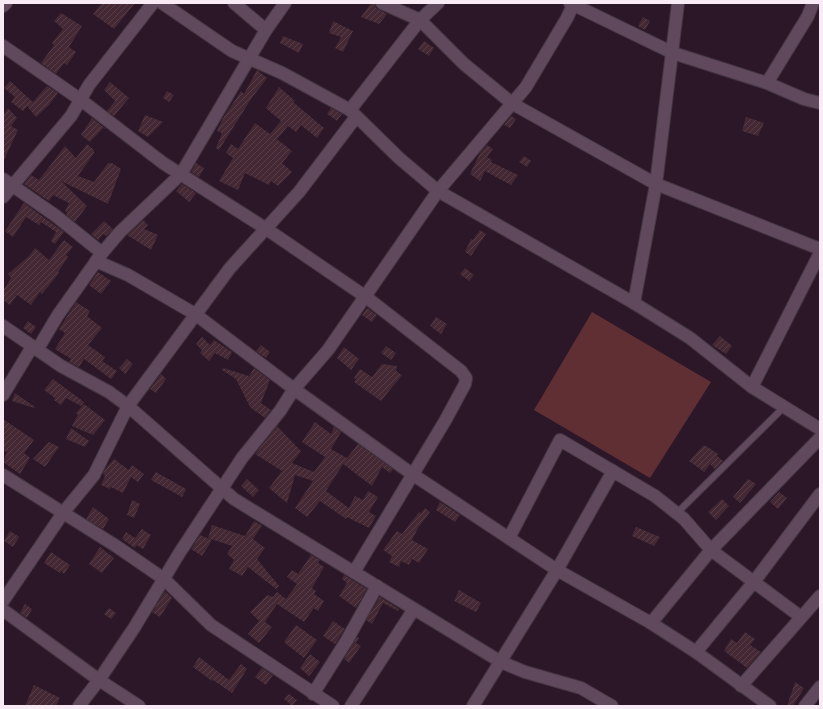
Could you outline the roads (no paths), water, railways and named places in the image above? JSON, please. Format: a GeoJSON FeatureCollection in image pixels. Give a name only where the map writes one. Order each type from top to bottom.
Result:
{"type":"FeatureCollection","features":[{"type":"Feature","properties":{"kind":"street"},"geometry":{"type":"LineString","coordinates":[[3,6],[6,3]]}},
{"type":"Feature","properties":{"kind":"street"},"geometry":{"type":"LineString","coordinates":[[3,197],[7,182],[71,116],[89,85],[153,3]]}},
{"type":"Feature","properties":{"kind":"street"},"geometry":{"type":"LineString","coordinates":[[162,3],[222,45],[249,59],[282,73],[353,113],[399,158],[438,191],[634,303],[690,338],[752,387],[820,429]]}},
{"type":"Feature","properties":{"kind":"street"},"geometry":{"type":"LineString","coordinates":[[234,3],[266,30]]}},
{"type":"Feature","properties":{"kind":"street"},"geometry":{"type":"LineString","coordinates":[[3,396],[34,348],[99,257],[120,232],[181,174],[266,30],[286,3]]}},
{"type":"Feature","properties":{"kind":"street"},"geometry":{"type":"LineString","coordinates":[[382,3],[407,9],[464,64],[513,104],[656,184],[820,249]]}},
{"type":"Feature","properties":{"kind":"street"},"geometry":{"type":"LineString","coordinates":[[3,601],[63,513],[94,475],[128,406],[234,263],[299,192],[353,113],[420,20],[438,3]]}},
{"type":"Feature","properties":{"kind":"street"},"geometry":{"type":"LineString","coordinates":[[634,303],[656,184],[678,3]]}},
{"type":"Feature","properties":{"kind":"street"},"geometry":{"type":"LineString","coordinates":[[767,83],[808,16],[813,3]]}},
{"type":"Feature","properties":{"kind":"street"},"geometry":{"type":"LineString","coordinates":[[79,706],[99,680],[134,628],[242,458],[280,411],[294,389],[328,350],[438,191],[526,87],[573,4],[673,53],[767,83],[804,99],[820,103]]}},
{"type":"Feature","properties":{"kind":"street"},"geometry":{"type":"LineString","coordinates":[[3,46],[81,100],[163,163],[265,228],[366,297],[462,371],[466,378],[465,384],[445,421],[354,572]]}},
{"type":"Feature","properties":{"kind":"street"},"geometry":{"type":"LineString","coordinates":[[7,182],[56,216],[99,257],[195,314],[294,389],[412,474],[557,570],[652,623],[696,652],[770,706]]}},
{"type":"Feature","properties":{"kind":"street"},"geometry":{"type":"LineString","coordinates":[[752,387],[820,253]]}},
{"type":"Feature","properties":{"kind":"street"},"geometry":{"type":"LineString","coordinates":[[3,326],[34,348],[109,392],[128,406],[234,499],[501,662],[525,672],[581,688],[612,706]]}},
{"type":"Feature","properties":{"kind":"street"},"geometry":{"type":"LineString","coordinates":[[652,623],[711,550],[820,438]]}},
{"type":"Feature","properties":{"kind":"street"},"geometry":{"type":"LineString","coordinates":[[509,538],[560,440],[655,496],[677,513],[711,550],[753,583],[801,617]]}},
{"type":"Feature","properties":{"kind":"street"},"geometry":{"type":"LineString","coordinates":[[473,706],[557,570],[613,471]]}},
{"type":"Feature","properties":{"kind":"street"},"geometry":{"type":"LineString","coordinates":[[3,475],[116,546],[164,579],[211,625],[333,706]]}},
{"type":"Feature","properties":{"kind":"street"},"geometry":{"type":"LineString","coordinates":[[696,652],[753,583],[820,494]]}},
{"type":"Feature","properties":{"kind":"street"},"geometry":{"type":"LineString","coordinates":[[314,694],[344,646],[377,586]]}},
{"type":"Feature","properties":{"kind":"street"},"geometry":{"type":"LineString","coordinates":[[741,686],[820,596]]}},
{"type":"Feature","properties":{"kind":"street"},"geometry":{"type":"LineString","coordinates":[[351,706],[414,609]]}},
{"type":"Feature","properties":{"kind":"street"},"geometry":{"type":"LineString","coordinates":[[3,610],[99,680],[139,706]]}},
{"type":"Feature","properties":{"kind":"street"},"geometry":{"type":"LineString","coordinates":[[805,706],[820,687]]}},
{"type":"Feature","properties":{"kind":"lane"},"geometry":{"type":"LineString","coordinates":[[677,513],[784,407]]}}]}
